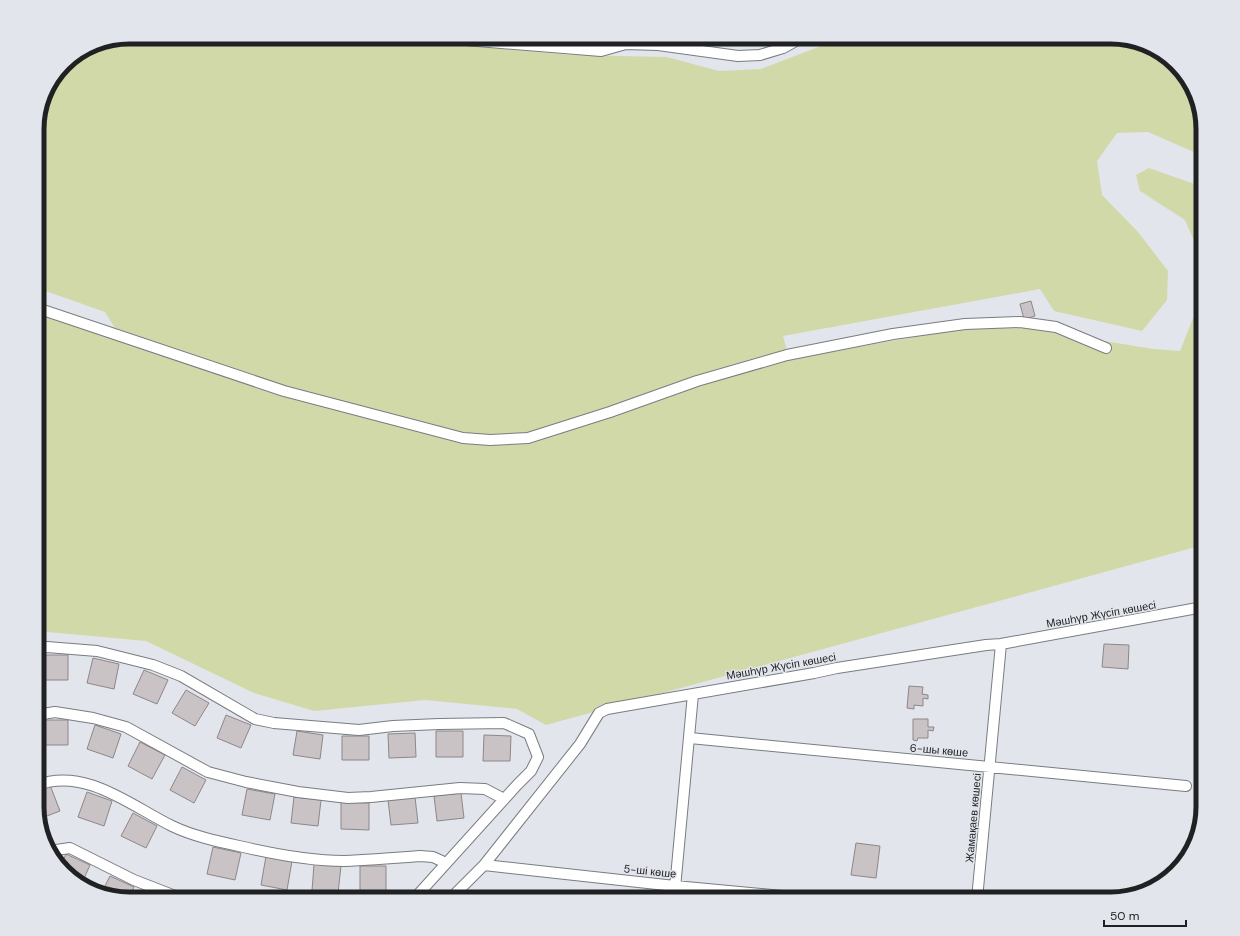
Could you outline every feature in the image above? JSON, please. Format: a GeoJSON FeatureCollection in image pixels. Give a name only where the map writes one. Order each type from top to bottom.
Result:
{"type":"FeatureCollection","features":[{"type":"Feature","properties":{"kind":"street"},"geometry":{"type":"LineString","coordinates":[[511,44],[601,51],[626,44],[658,45],[738,56],[760,55],[783,48],[790,44]]}},
{"type":"Feature","properties":{"kind":"street"},"geometry":{"type":"LineString","coordinates":[[44,310],[284,391],[463,438],[490,440],[528,438],[610,412],[697,381],[787,355],[893,334],[958,325],[1020,322],[1056,327],[1106,348]]}},
{"type":"Feature","properties":{"kind":"street","name":"Мәшhүр Жүсіп көшесі"},"geometry":{"type":"LineString","coordinates":[[457,892],[484,865],[580,744],[598,713],[607,709],[837,668],[1001,644],[1196,608]]}},
{"type":"Feature","properties":{"kind":"street","name":"Жамақаев көшесі"},"geometry":{"type":"LineString","coordinates":[[978,892],[1001,644]]}},
{"type":"Feature","properties":{"kind":"street"},"geometry":{"type":"LineString","coordinates":[[44,647],[97,651],[153,665],[181,676],[254,719],[274,723],[359,730],[424,724],[504,723],[528,734],[538,757],[531,771],[420,892]]}},
{"type":"Feature","properties":{"kind":"street"},"geometry":{"type":"LineString","coordinates":[[675,892],[693,694]]}},
{"type":"Feature","properties":{"kind":"street"},"geometry":{"type":"LineString","coordinates":[[44,713],[55,712],[93,718],[126,727],[208,772],[246,782],[298,792],[355,798],[460,788],[486,789],[504,799]]}},
{"type":"Feature","properties":{"kind":"street","name":"6-шы көше"},"geometry":{"type":"LineString","coordinates":[[690,738],[1186,786]]}},
{"type":"Feature","properties":{"kind":"street"},"geometry":{"type":"LineString","coordinates":[[44,783],[65,781],[90,784],[112,793],[173,826],[208,840],[255,850],[300,858],[344,861],[420,856],[433,857],[446,863]]}},
{"type":"Feature","properties":{"kind":"street"},"geometry":{"type":"LineString","coordinates":[[56,850],[70,848],[134,880],[165,892]]}},
{"type":"Feature","properties":{"kind":"street","name":"5-ші көше"},"geometry":{"type":"LineString","coordinates":[[484,865],[740,892]]}},
{"type":"Feature","properties":{"kind":"green space"},"geometry":{"type":"Polygon","coordinates":[[[123,44],[464,44],[479,47],[571,55],[667,57],[719,71],[761,69],[827,44],[1117,44],[1128,46],[1144,50],[1154,55],[1171,69],[1182,82],[1187,91],[1196,123],[1196,153],[1148,132],[1117,133],[1097,161],[1102,195],[1138,232],[1168,271],[1167,300],[1142,331],[1054,311],[1040,289],[783,336],[789,359],[995,323],[1153,349],[1180,351],[1196,311],[1196,547],[546,725],[517,709],[425,700],[314,711],[254,693],[146,641],[44,632],[44,316],[118,333],[105,312],[44,290],[44,123],[50,96],[65,73],[82,58],[96,50],[107,47],[123,44]]]}},
{"type":"Feature","properties":{"kind":"green space"},"geometry":{"type":"Polygon","coordinates":[[[1149,168],[1196,185],[1196,245],[1185,220],[1140,191],[1136,175],[1149,168]]]}},
{"type":"Feature","properties":{"kind":"building"},"geometry":{"type":"Polygon","coordinates":[[[1031,301],[1035,316],[1024,319],[1020,304],[1031,301]]]}},
{"type":"Feature","properties":{"kind":"building"},"geometry":{"type":"Polygon","coordinates":[[[1104,644],[1129,645],[1128,669],[1102,667],[1104,644]]]}},
{"type":"Feature","properties":{"kind":"building"},"geometry":{"type":"Polygon","coordinates":[[[44,655],[68,655],[68,680],[44,680],[44,655]]]}},
{"type":"Feature","properties":{"kind":"building"},"geometry":{"type":"Polygon","coordinates":[[[93,658],[119,664],[114,689],[87,683],[93,658]]]}},
{"type":"Feature","properties":{"kind":"building"},"geometry":{"type":"Polygon","coordinates":[[[144,670],[168,680],[157,704],[133,694],[144,670]]]}},
{"type":"Feature","properties":{"kind":"building"},"geometry":{"type":"Polygon","coordinates":[[[909,686],[923,687],[922,694],[928,695],[928,699],[923,698],[923,706],[914,705],[914,709],[907,708],[909,686]]]}},
{"type":"Feature","properties":{"kind":"building"},"geometry":{"type":"Polygon","coordinates":[[[186,690],[209,703],[195,726],[172,713],[186,690]]]}},
{"type":"Feature","properties":{"kind":"building"},"geometry":{"type":"Polygon","coordinates":[[[226,715],[251,725],[241,748],[217,738],[226,715]]]}},
{"type":"Feature","properties":{"kind":"building"},"geometry":{"type":"Polygon","coordinates":[[[913,719],[928,719],[928,727],[934,727],[933,731],[928,730],[928,738],[918,738],[917,741],[913,740],[913,719]]]}},
{"type":"Feature","properties":{"kind":"building"},"geometry":{"type":"Polygon","coordinates":[[[44,720],[68,720],[68,745],[44,745],[44,720]]]}},
{"type":"Feature","properties":{"kind":"building"},"geometry":{"type":"Polygon","coordinates":[[[95,725],[121,734],[113,758],[87,749],[95,725]]]}},
{"type":"Feature","properties":{"kind":"building"},"geometry":{"type":"Polygon","coordinates":[[[297,731],[323,735],[320,759],[293,755],[297,731]]]}},
{"type":"Feature","properties":{"kind":"building"},"geometry":{"type":"Polygon","coordinates":[[[436,731],[463,731],[463,757],[436,757],[436,731]]]}},
{"type":"Feature","properties":{"kind":"building"},"geometry":{"type":"Polygon","coordinates":[[[415,733],[416,757],[389,758],[388,734],[415,733]]]}},
{"type":"Feature","properties":{"kind":"building"},"geometry":{"type":"Polygon","coordinates":[[[484,735],[511,736],[510,761],[483,761],[484,735]]]}},
{"type":"Feature","properties":{"kind":"building"},"geometry":{"type":"Polygon","coordinates":[[[342,736],[369,736],[369,760],[342,760],[342,736]]]}},
{"type":"Feature","properties":{"kind":"building"},"geometry":{"type":"Polygon","coordinates":[[[140,742],[165,755],[152,779],[128,766],[140,742]]]}},
{"type":"Feature","properties":{"kind":"building"},"geometry":{"type":"Polygon","coordinates":[[[182,767],[206,780],[194,803],[170,790],[182,767]]]}},
{"type":"Feature","properties":{"kind":"building"},"geometry":{"type":"Polygon","coordinates":[[[50,785],[60,811],[45,817],[44,813],[44,787],[50,785]]]}},
{"type":"Feature","properties":{"kind":"building"},"geometry":{"type":"Polygon","coordinates":[[[247,789],[275,794],[270,820],[242,815],[247,789]]]}},
{"type":"Feature","properties":{"kind":"building"},"geometry":{"type":"Polygon","coordinates":[[[87,792],[112,801],[104,826],[78,817],[87,792]]]}},
{"type":"Feature","properties":{"kind":"building"},"geometry":{"type":"Polygon","coordinates":[[[461,793],[464,818],[437,821],[434,796],[461,793]]]}},
{"type":"Feature","properties":{"kind":"building"},"geometry":{"type":"Polygon","coordinates":[[[294,797],[321,800],[318,826],[291,823],[294,797]]]}},
{"type":"Feature","properties":{"kind":"building"},"geometry":{"type":"Polygon","coordinates":[[[415,797],[418,823],[391,825],[388,800],[415,797]]]}},
{"type":"Feature","properties":{"kind":"building"},"geometry":{"type":"Polygon","coordinates":[[[341,802],[369,803],[369,830],[341,829],[341,802]]]}},
{"type":"Feature","properties":{"kind":"building"},"geometry":{"type":"Polygon","coordinates":[[[133,813],[157,826],[146,848],[121,836],[133,813]]]}},
{"type":"Feature","properties":{"kind":"building"},"geometry":{"type":"Polygon","coordinates":[[[856,843],[880,846],[876,878],[851,875],[856,843]]]}},
{"type":"Feature","properties":{"kind":"building"},"geometry":{"type":"Polygon","coordinates":[[[213,847],[241,853],[235,880],[207,874],[213,847]]]}},
{"type":"Feature","properties":{"kind":"building"},"geometry":{"type":"Polygon","coordinates":[[[66,854],[90,865],[84,879],[69,867],[63,860],[66,854]]]}},
{"type":"Feature","properties":{"kind":"building"},"geometry":{"type":"Polygon","coordinates":[[[266,856],[292,861],[287,890],[261,885],[266,856]]]}},
{"type":"Feature","properties":{"kind":"building"},"geometry":{"type":"Polygon","coordinates":[[[314,864],[341,866],[338,892],[312,891],[314,864]]]}},
{"type":"Feature","properties":{"kind":"building"},"geometry":{"type":"Polygon","coordinates":[[[360,866],[386,866],[386,892],[360,892],[360,866]]]}},
{"type":"Feature","properties":{"kind":"building"},"geometry":{"type":"Polygon","coordinates":[[[110,876],[134,887],[132,892],[123,892],[104,888],[110,876]]]}}]}
